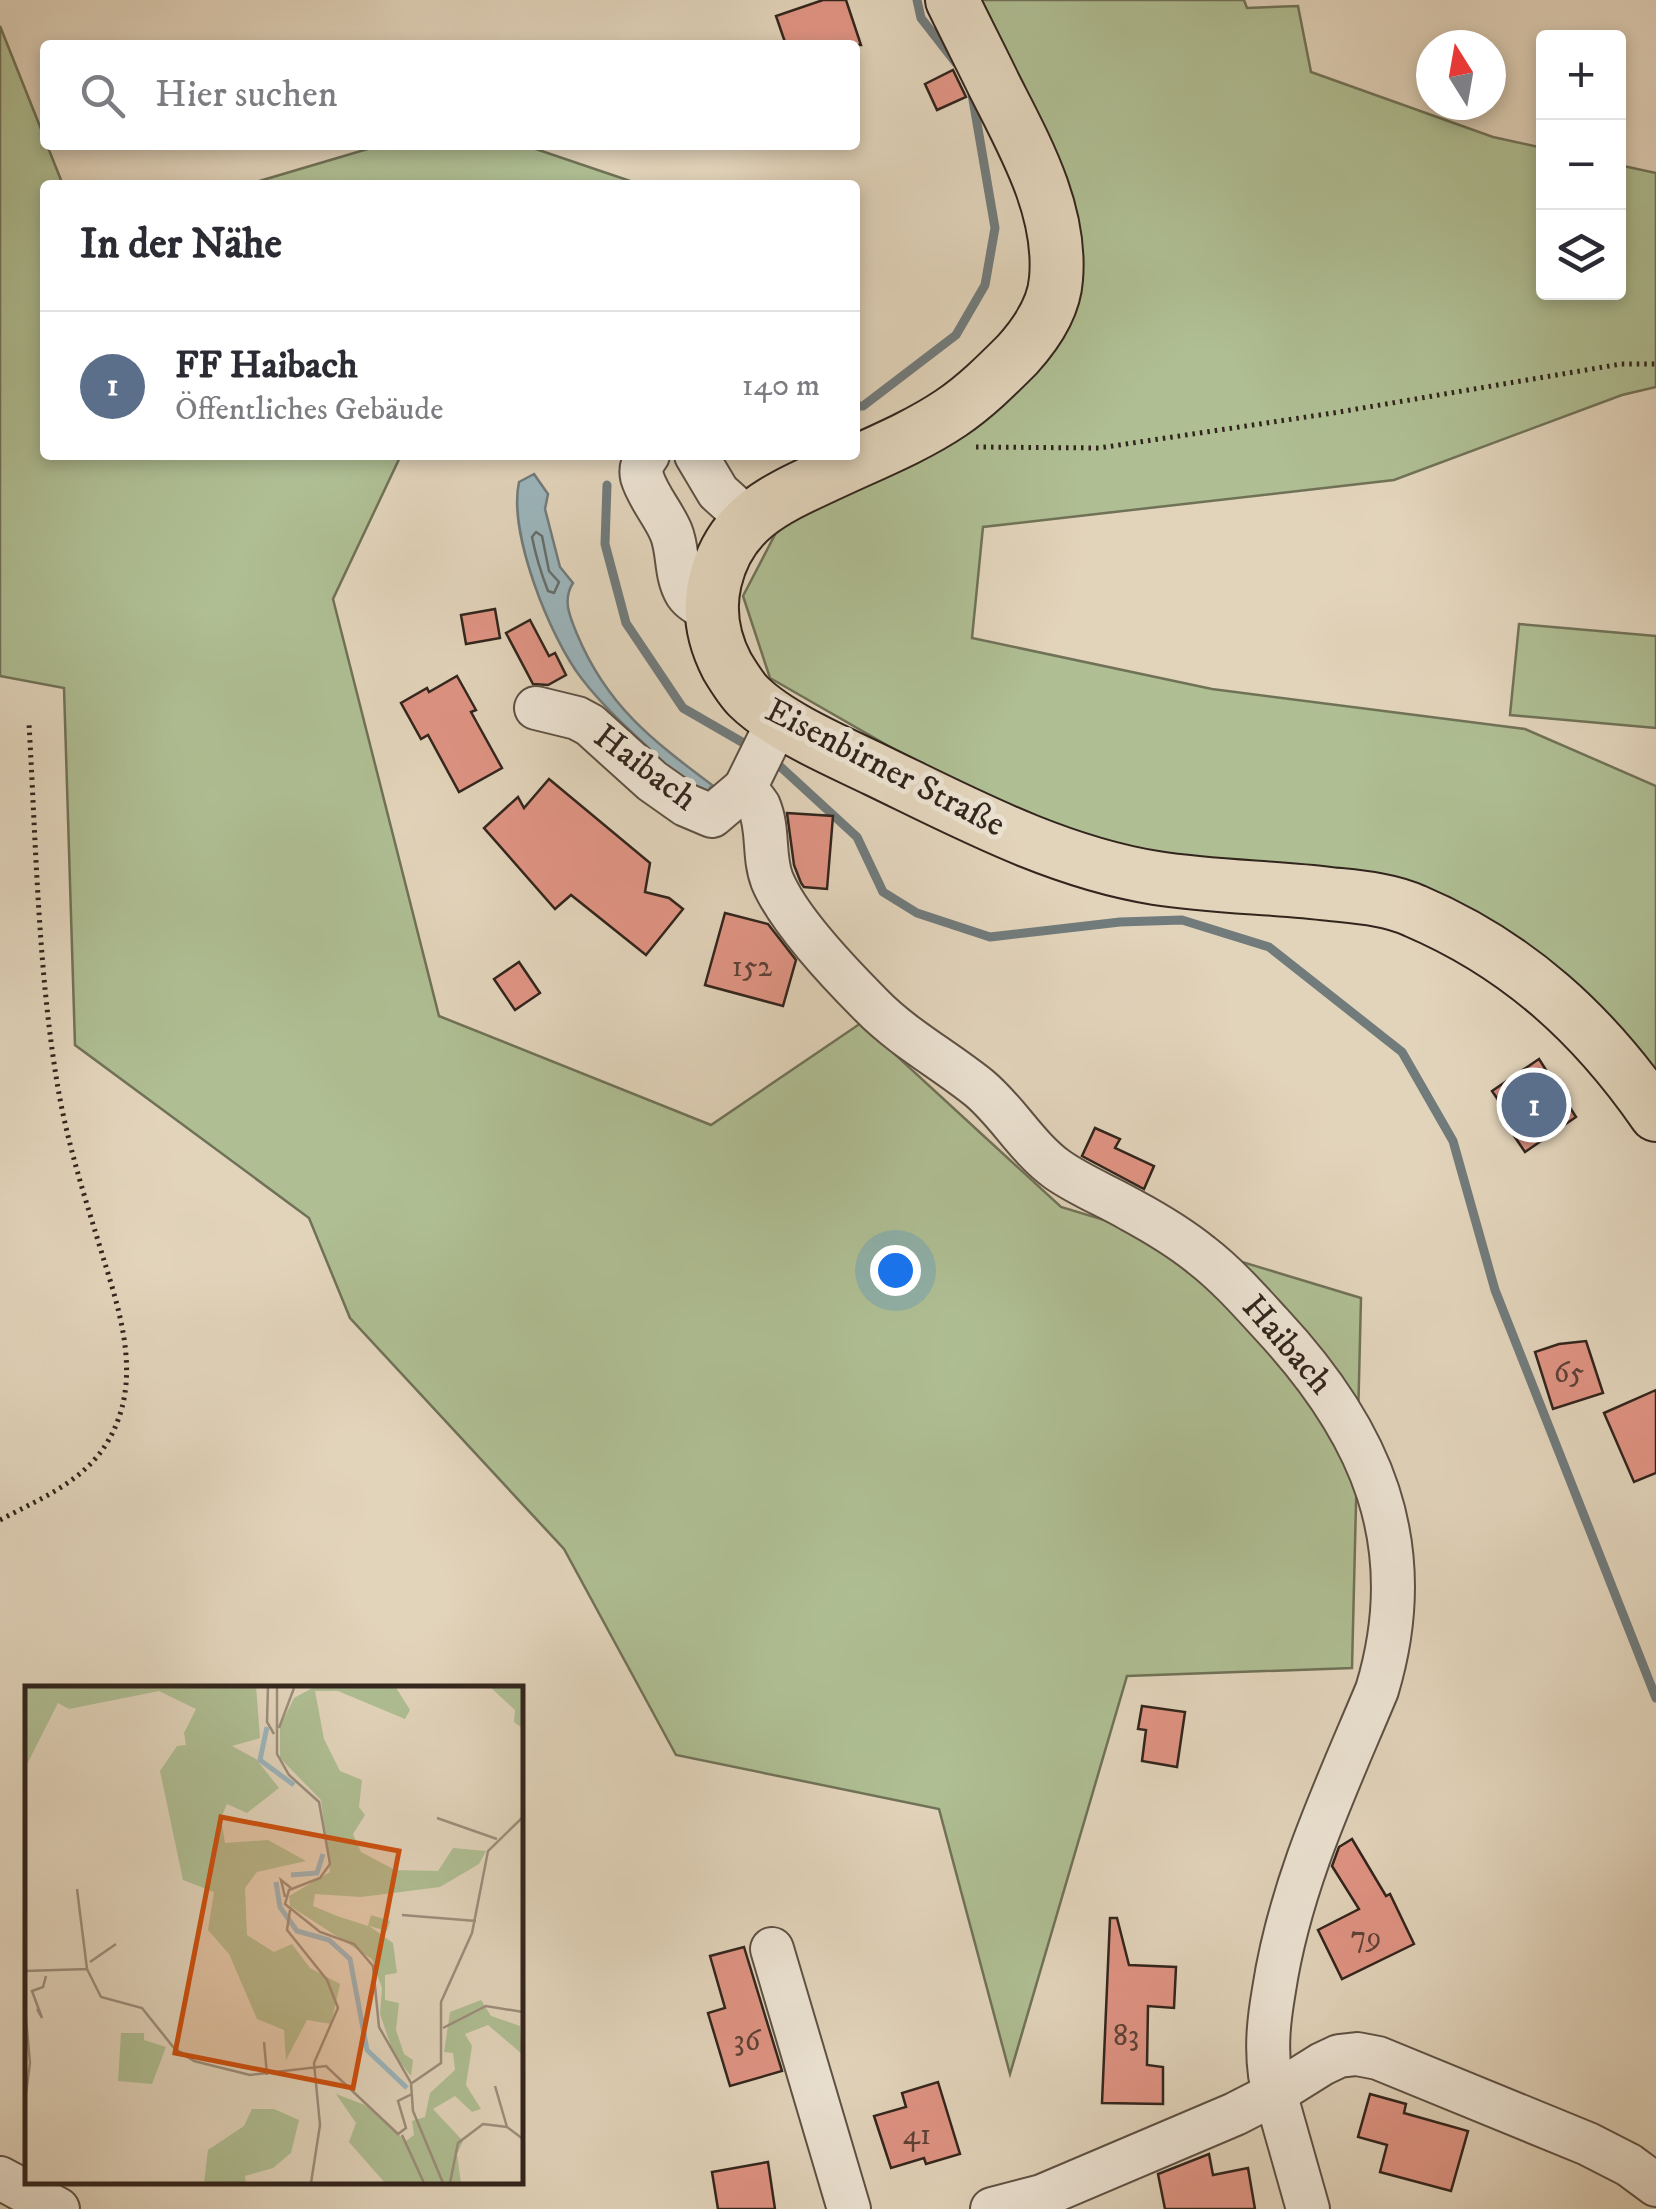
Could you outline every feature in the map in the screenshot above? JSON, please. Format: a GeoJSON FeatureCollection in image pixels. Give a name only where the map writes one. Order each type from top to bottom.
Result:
{"type":"FeatureCollection","features":[{"type":"Feature","properties":{"kind":"main road","name":"Eisenbirner Straße"},"geometry":{"type":"LineString","coordinates":[[860,460],[951,413],[996,376],[1030,341],[1048,312],[1056,282],[1056,237],[1044,194],[1024,143],[952,0]]}},
{"type":"Feature","properties":{"kind":"main road","name":"Eisenbirner Straße"},"geometry":{"type":"LineString","coordinates":[[859,460],[775,500],[734,506],[711,612],[717,643],[728,668],[748,696],[760,756],[837,751],[1016,836],[1092,864],[1197,884],[1371,898],[1412,909],[1506,961],[1545,990],[1606,1049],[1656,1115]]}},
{"type":"Feature","properties":{"kind":"street"},"geometry":{"type":"LineString","coordinates":[[644,460],[641,473],[673,536],[678,571],[686,592],[711,612]]}},
{"type":"Feature","properties":{"kind":"street"},"geometry":{"type":"LineString","coordinates":[[673,536],[734,506],[700,460]]}},
{"type":"Feature","properties":{"kind":"street","name":"Haibach"},"geometry":{"type":"LineString","coordinates":[[536,708],[590,725],[652,781],[686,806],[712,816],[760,756]]}},
{"type":"Feature","properties":{"kind":"street","name":"Haibach"},"geometry":{"type":"LineString","coordinates":[[760,756],[759,807],[766,864],[784,902],[843,977],[900,1032],[980,1089],[1055,1168],[1163,1230],[1231,1280],[1322,1382],[1360,1444],[1375,1482],[1391,1556],[1392,1624],[1386,1658],[1377,1690],[1309,1855],[1286,1928],[1269,2022],[1267,2052],[1274,2094],[1308,2209]]}},
{"type":"Feature","properties":{"kind":"street"},"geometry":{"type":"LineString","coordinates":[[772,1949],[849,2209]]}},
{"type":"Feature","properties":{"kind":"street"},"geometry":{"type":"LineString","coordinates":[[992,2209],[1042,2196],[1235,2114],[1339,2056],[1357,2054],[1378,2058],[1588,2144],[1629,2165],[1656,2185]]}},
{"type":"Feature","properties":{"kind":"street"},"geometry":{"type":"LineString","coordinates":[[0,2178],[58,2209]]}},
{"type":"Feature","properties":{"kind":"path"},"geometry":{"type":"LineString","coordinates":[[964,447],[1099,448],[1621,364],[1656,364]]}},
{"type":"Feature","properties":{"kind":"path"},"geometry":{"type":"LineString","coordinates":[[0,1520],[88,1469],[105,1448],[119,1419],[126,1389],[126,1352],[119,1309],[70,1147],[58,1089],[50,1032],[29,724]]}},
{"type":"Feature","properties":{"kind":"green space"},"geometry":{"type":"Polygon","coordinates":[[[964,0],[1244,0],[1247,8],[1298,6],[1311,72],[1416,110],[1416,120],[1445,120],[1536,146],[1536,300],[1626,300],[1626,167],[1656,173],[1656,387],[1622,395],[1394,480],[983,527],[972,638],[1212,689],[1525,729],[1656,786],[1656,1071],[1603,1018],[1449,897],[1304,875],[1119,857],[972,794],[770,678],[743,596],[780,525],[1069,303],[964,0]]]}},
{"type":"Feature","properties":{"kind":"green space"},"geometry":{"type":"Polygon","coordinates":[[[0,26],[40,126],[40,150],[49,150],[61,180],[40,180],[40,460],[399,460],[333,599],[439,1016],[711,1125],[861,1023],[1061,1207],[1361,1298],[1352,1668],[1127,1676],[1010,2074],[939,1809],[676,1755],[564,1549],[350,1318],[309,1218],[75,1045],[64,688],[0,676],[0,26]]]}},
{"type":"Feature","properties":{"kind":"green space"},"geometry":{"type":"Polygon","coordinates":[[[364,150],[539,150],[627,180],[263,180],[364,150]]]}},
{"type":"Feature","properties":{"kind":"green space"},"geometry":{"type":"Polygon","coordinates":[[[1519,624],[1656,636],[1656,728],[1510,715],[1519,624]]]}},
{"type":"Feature","properties":{"kind":"water"},"geometry":{"type":"Polygon","coordinates":[[[534,474],[548,494],[545,509],[560,567],[573,583],[568,596],[570,615],[589,659],[633,720],[712,785],[708,791],[677,776],[615,716],[582,679],[557,638],[534,584],[520,529],[519,482],[534,474]]]}},
{"type":"Feature","properties":{"kind":"building"},"geometry":{"type":"Polygon","coordinates":[[[823,0],[846,0],[859,40],[784,40],[776,16],[823,0]]]}},
{"type":"Feature","properties":{"kind":"building"},"geometry":{"type":"Polygon","coordinates":[[[953,70],[966,97],[937,110],[925,84],[953,70]]]}},
{"type":"Feature","properties":{"kind":"building"},"geometry":{"type":"Polygon","coordinates":[[[495,609],[500,638],[466,644],[461,615],[495,609]]]}},
{"type":"Feature","properties":{"kind":"building"},"geometry":{"type":"Polygon","coordinates":[[[530,620],[549,656],[555,653],[566,675],[548,685],[533,684],[506,633],[530,620]]]}},
{"type":"Feature","properties":{"kind":"building"},"geometry":{"type":"Polygon","coordinates":[[[457,676],[476,710],[471,712],[502,768],[459,792],[428,735],[421,739],[401,703],[457,676]]]}},
{"type":"Feature","properties":{"kind":"building"},"geometry":{"type":"Polygon","coordinates":[[[549,779],[650,863],[645,892],[669,898],[683,909],[646,955],[571,895],[555,909],[484,828],[518,797],[524,808],[549,779]]]}},
{"type":"Feature","properties":{"kind":"building"},"geometry":{"type":"Polygon","coordinates":[[[787,813],[833,816],[827,889],[804,887],[801,883],[794,865],[787,813]]]}},
{"type":"Feature","properties":{"kind":"building"},"geometry":{"type":"Polygon","coordinates":[[[725,913],[768,924],[796,960],[783,1006],[705,985],[725,913]]]}},
{"type":"Feature","properties":{"kind":"building"},"geometry":{"type":"Polygon","coordinates":[[[519,962],[540,993],[515,1010],[494,979],[519,962]]]}},
{"type":"Feature","properties":{"kind":"building"},"geometry":{"type":"Polygon","coordinates":[[[1539,1059],[1576,1117],[1525,1152],[1504,1121],[1510,1117],[1492,1091],[1539,1059]]]}},
{"type":"Feature","properties":{"kind":"building"},"geometry":{"type":"Polygon","coordinates":[[[1095,1128],[1120,1139],[1115,1148],[1154,1166],[1144,1189],[1082,1156],[1095,1128]]]}},
{"type":"Feature","properties":{"kind":"building"},"geometry":{"type":"Polygon","coordinates":[[[1586,1341],[1603,1393],[1553,1409],[1535,1352],[1586,1341]]]}},
{"type":"Feature","properties":{"kind":"building"},"geometry":{"type":"Polygon","coordinates":[[[1656,1390],[1656,1473],[1634,1482],[1604,1413],[1656,1390]]]}},
{"type":"Feature","properties":{"kind":"building"},"geometry":{"type":"Polygon","coordinates":[[[1142,1706],[1185,1712],[1177,1767],[1142,1761],[1146,1730],[1138,1729],[1142,1706]]]}},
{"type":"Feature","properties":{"kind":"building"},"geometry":{"type":"Polygon","coordinates":[[[1352,1839],[1386,1896],[1390,1894],[1414,1944],[1342,1979],[1318,1930],[1359,1909],[1332,1866],[1339,1847],[1352,1839]]]}},
{"type":"Feature","properties":{"kind":"building"},"geometry":{"type":"Polygon","coordinates":[[[1110,1918],[1117,1918],[1129,1965],[1176,1967],[1174,2008],[1148,2006],[1147,2065],[1163,2067],[1163,2104],[1102,2103],[1110,1918]]]}},
{"type":"Feature","properties":{"kind":"building"},"geometry":{"type":"Polygon","coordinates":[[[744,1947],[782,2071],[730,2086],[708,2013],[725,2008],[710,1956],[744,1947]]]}},
{"type":"Feature","properties":{"kind":"building"},"geometry":{"type":"Polygon","coordinates":[[[938,2082],[960,2154],[926,2164],[924,2158],[891,2168],[874,2116],[906,2107],[902,2093],[938,2082]]]}},
{"type":"Feature","properties":{"kind":"building"},"geometry":{"type":"Polygon","coordinates":[[[1370,2094],[1406,2104],[1404,2113],[1468,2131],[1451,2191],[1380,2172],[1387,2145],[1358,2137],[1370,2094]]]}},
{"type":"Feature","properties":{"kind":"building"},"geometry":{"type":"Polygon","coordinates":[[[1209,2154],[1213,2175],[1248,2168],[1255,2209],[1165,2209],[1158,2174],[1209,2154]]]}},
{"type":"Feature","properties":{"kind":"building"},"geometry":{"type":"Polygon","coordinates":[[[768,2162],[775,2209],[718,2209],[712,2172],[768,2162]]]}},
{"type":"Feature","properties":{"kind":"waterway"},"geometry":{"type":"LineString","coordinates":[[917,0],[921,18],[956,63]]}},
{"type":"Feature","properties":{"kind":"waterway"},"geometry":{"type":"LineString","coordinates":[[860,406],[956,335],[985,285],[995,228],[972,94]]}},
{"type":"Feature","properties":{"kind":"waterway"},"geometry":{"type":"LineString","coordinates":[[607,485],[605,544],[626,623],[683,708],[754,749]]}},
{"type":"Feature","properties":{"kind":"waterway"},"geometry":{"type":"LineString","coordinates":[[772,759],[857,837],[883,892],[917,913],[990,937],[1120,922],[1182,920],[1269,947],[1402,1052],[1453,1141],[1495,1290],[1656,1698]]}},
{"type":"Feature","properties":{"kind":"place","name":"FF Haibach"},"geometry":{"type":"Point","coordinates":[1534,1105]}}]}
